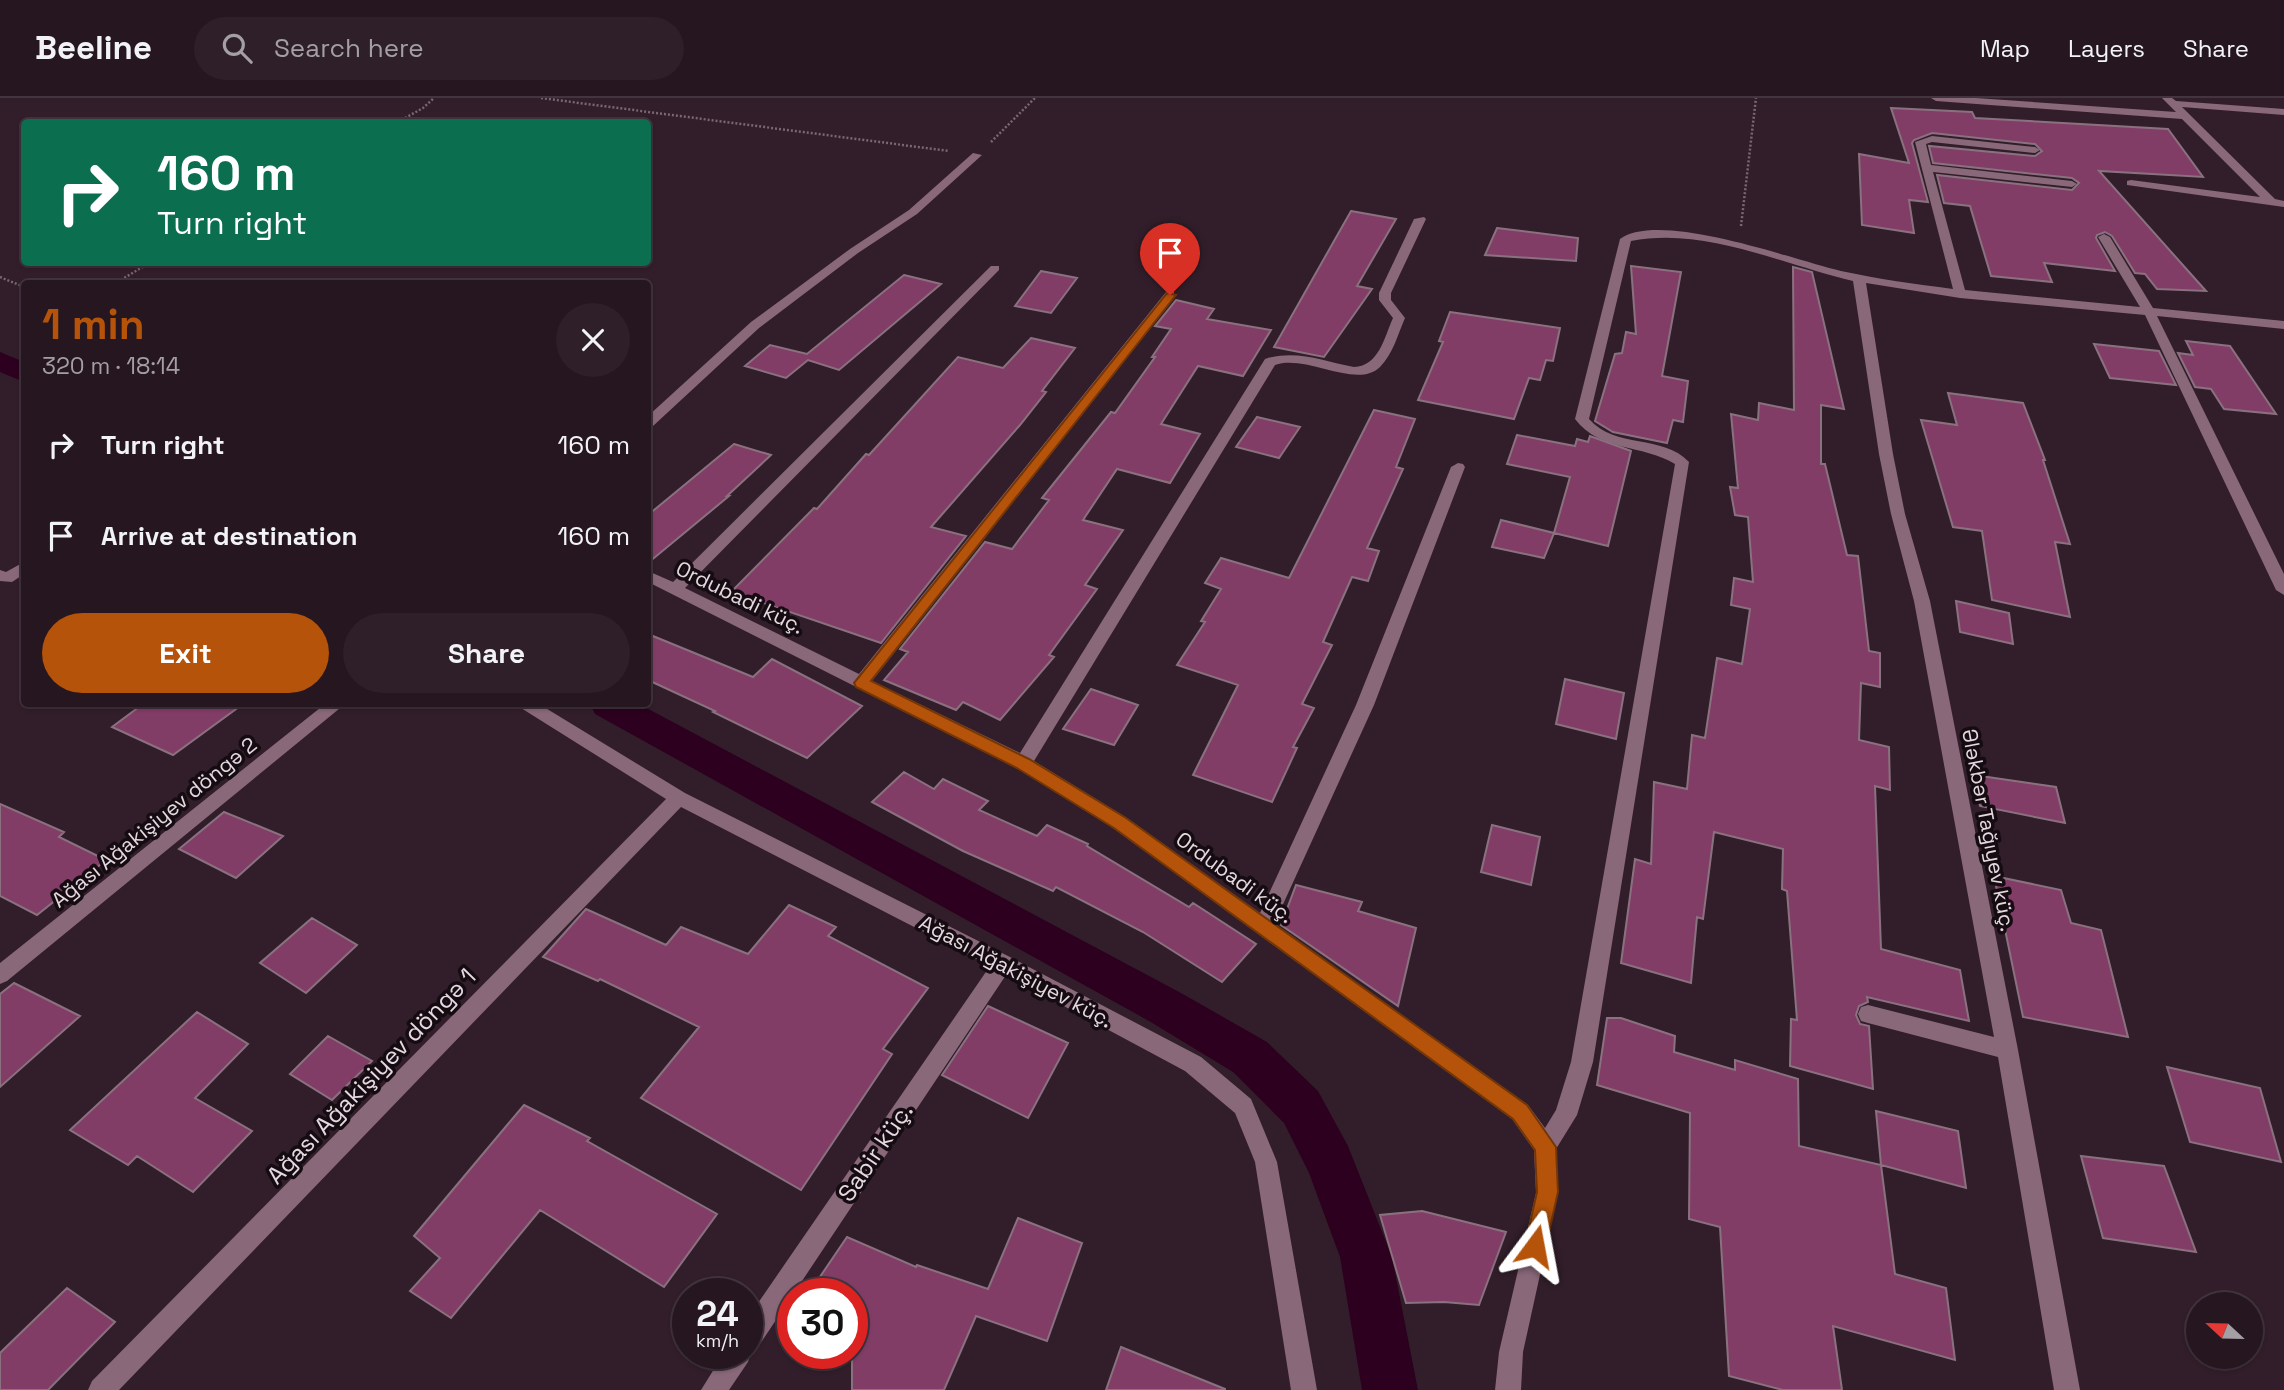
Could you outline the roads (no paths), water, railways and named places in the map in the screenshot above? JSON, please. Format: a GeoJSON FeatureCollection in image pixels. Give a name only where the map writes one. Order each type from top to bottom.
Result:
{"type":"FeatureCollection","features":[{"type":"Feature","properties":{"kind":"street"},"geometry":{"type":"LineString","coordinates":[[1936,98],[2010,101],[2186,117]]}},
{"type":"Feature","properties":{"kind":"street"},"geometry":{"type":"LineString","coordinates":[[2171,101],[2272,203]]}},
{"type":"Feature","properties":{"kind":"street"},"geometry":{"type":"LineString","coordinates":[[2171,101],[2284,112]]}},
{"type":"Feature","properties":{"kind":"street"},"geometry":{"type":"LineString","coordinates":[[1961,294],[1920,142],[1924,139],[2035,150]]}},
{"type":"Feature","properties":{"kind":"street"},"geometry":{"type":"LineString","coordinates":[[651,419],[755,325],[843,259],[913,212],[978,155]]}},
{"type":"Feature","properties":{"kind":"street"},"geometry":{"type":"LineString","coordinates":[[1927,168],[2071,184]]}},
{"type":"Feature","properties":{"kind":"street"},"geometry":{"type":"LineString","coordinates":[[2131,183],[2284,205]]}},
{"type":"Feature","properties":{"kind":"street"},"geometry":{"type":"LineString","coordinates":[[1023,763],[1270,362],[1280,356],[1300,357],[1360,372],[1372,369],[1378,362],[1399,317],[1385,300],[1385,293],[1420,219]]}},
{"type":"Feature","properties":{"kind":"street"},"geometry":{"type":"LineString","coordinates":[[1508,1390],[1511,1352],[1548,1192],[1545,1147],[1566,1115],[1582,1062],[1682,461],[1659,449],[1601,436],[1588,429],[1582,419],[1626,239],[1651,234],[1739,246],[1859,279],[1961,294],[2150,313],[2216,316],[2284,325]]}},
{"type":"Feature","properties":{"kind":"street"},"geometry":{"type":"LineString","coordinates":[[2104,237],[2150,313],[2284,590]]}},
{"type":"Feature","properties":{"kind":"street"},"geometry":{"type":"LineString","coordinates":[[674,590],[995,268]]}},
{"type":"Feature","properties":{"kind":"street","name":"Ələkbər Tağıyev küç."},"geometry":{"type":"LineString","coordinates":[[1859,279],[1886,454],[1898,514],[1922,601],[2007,1049],[2067,1390]]}},
{"type":"Feature","properties":{"kind":"street"},"geometry":{"type":"LineString","coordinates":[[861,683],[1170,295]]}},
{"type":"Feature","properties":{"kind":"street"},"geometry":{"type":"LineString","coordinates":[[1264,925],[1365,705],[1458,467]]}},
{"type":"Feature","properties":{"kind":"street"},"geometry":{"type":"LineString","coordinates":[[2,578],[21,568]]}},
{"type":"Feature","properties":{"kind":"street","name":"Ordubadi küç."},"geometry":{"type":"LineString","coordinates":[[651,578],[1023,763],[1120,823],[1520,1112],[1545,1147]]}},
{"type":"Feature","properties":{"kind":"street","name":"Ağası Ağakişiyev döngə 2"},"geometry":{"type":"LineString","coordinates":[[0,975],[332,707]]}},
{"type":"Feature","properties":{"kind":"street","name":"Ağası Ağakişiyev küç."},"geometry":{"type":"LineString","coordinates":[[532,707],[679,798],[1003,963],[1193,1064],[1243,1106],[1266,1162],[1304,1390]]}},
{"type":"Feature","properties":{"kind":"street","name":"Ağası Ağakişiyev döngə 1"},"geometry":{"type":"LineString","coordinates":[[101,1390],[679,798]]}},
{"type":"Feature","properties":{"kind":"street","name":"Sabir küç."},"geometry":{"type":"LineString","coordinates":[[763,1316],[1003,963]]}},
{"type":"Feature","properties":{"kind":"street"},"geometry":{"type":"LineString","coordinates":[[1868,1014],[2007,1049]]}},
{"type":"Feature","properties":{"kind":"street"},"geometry":{"type":"LineString","coordinates":[[714,1390],[728,1369]]}},
{"type":"Feature","properties":{"kind":"waterway"},"geometry":{"type":"LineString","coordinates":[[0,360],[21,372]]}},
{"type":"Feature","properties":{"kind":"waterway"},"geometry":{"type":"LineString","coordinates":[[614,707],[1165,1007],[1250,1057],[1301,1107],[1330,1163],[1366,1257],[1390,1390]]}}]}
